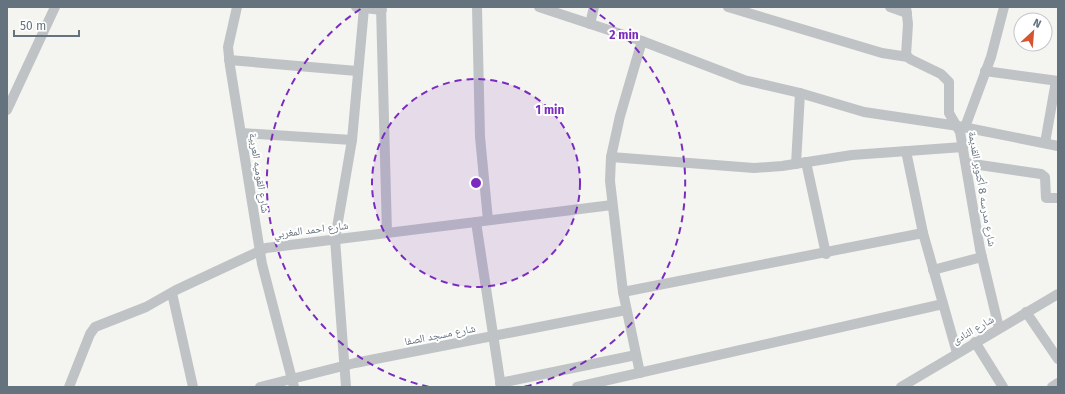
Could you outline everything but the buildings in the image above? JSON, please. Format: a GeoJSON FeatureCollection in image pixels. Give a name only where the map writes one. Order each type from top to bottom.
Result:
{"type":"FeatureCollection","features":[{"type":"Feature","properties":{"kind":"street"},"geometry":{"type":"LineString","coordinates":[[7,110],[55,7]]}},
{"type":"Feature","properties":{"kind":"street","name":"شارع القوميه العربية"},"geometry":{"type":"LineString","coordinates":[[237,7],[228,47],[229,60],[259,250],[293,383]]}},
{"type":"Feature","properties":{"kind":"street"},"geometry":{"type":"LineString","coordinates":[[477,7],[480,137],[488,220]]}},
{"type":"Feature","properties":{"kind":"street"},"geometry":{"type":"LineString","coordinates":[[540,7],[642,41],[744,80],[864,112],[962,126],[1058,146]]}},
{"type":"Feature","properties":{"kind":"street"},"geometry":{"type":"LineString","coordinates":[[590,24],[594,7]]}},
{"type":"Feature","properties":{"kind":"street"},"geometry":{"type":"LineString","coordinates":[[728,7],[882,53],[908,57],[906,52],[906,10],[890,7]]}},
{"type":"Feature","properties":{"kind":"street"},"geometry":{"type":"LineString","coordinates":[[962,126],[993,50],[1004,7]]}},
{"type":"Feature","properties":{"kind":"street"},"geometry":{"type":"LineString","coordinates":[[346,387],[335,239],[352,140],[360,8],[382,9],[387,233]]}},
{"type":"Feature","properties":{"kind":"street"},"geometry":{"type":"LineString","coordinates":[[640,373],[623,292],[612,205],[611,157],[620,116],[642,41]]}},
{"type":"Feature","properties":{"kind":"street","name":"شارع مدرسه 8 أكتوبر القديمة"},"geometry":{"type":"LineString","coordinates":[[908,57],[941,74],[947,79],[949,86],[949,113],[962,126],[963,147],[982,257],[999,328]]}},
{"type":"Feature","properties":{"kind":"street"},"geometry":{"type":"LineString","coordinates":[[229,60],[357,71]]}},
{"type":"Feature","properties":{"kind":"street"},"geometry":{"type":"LineString","coordinates":[[985,71],[1057,81],[1045,143]]}},
{"type":"Feature","properties":{"kind":"street"},"geometry":{"type":"LineString","coordinates":[[796,164],[800,94]]}},
{"type":"Feature","properties":{"kind":"street"},"geometry":{"type":"LineString","coordinates":[[241,133],[352,140]]}},
{"type":"Feature","properties":{"kind":"street"},"geometry":{"type":"LineString","coordinates":[[611,157],[741,168],[767,168],[852,155],[963,147]]}},
{"type":"Feature","properties":{"kind":"street"},"geometry":{"type":"LineString","coordinates":[[906,151],[923,233],[957,353]]}},
{"type":"Feature","properties":{"kind":"street"},"geometry":{"type":"LineString","coordinates":[[806,162],[826,254]]}},
{"type":"Feature","properties":{"kind":"street"},"geometry":{"type":"LineString","coordinates":[[966,163],[1041,174],[1045,177],[1045,197],[1049,199],[1058,198]]}},
{"type":"Feature","properties":{"kind":"street","name":"شارع احمد المغربي"},"geometry":{"type":"LineString","coordinates":[[69,387],[90,334],[95,327],[139,311],[259,250],[335,239],[612,205]]}},
{"type":"Feature","properties":{"kind":"street"},"geometry":{"type":"LineString","coordinates":[[476,222],[500,385],[636,355]]}},
{"type":"Feature","properties":{"kind":"street"},"geometry":{"type":"LineString","coordinates":[[623,292],[826,254],[923,233]]}},
{"type":"Feature","properties":{"kind":"street"},"geometry":{"type":"LineString","coordinates":[[933,270],[982,257]]}},
{"type":"Feature","properties":{"kind":"street"},"geometry":{"type":"LineString","coordinates":[[172,293],[193,387]]}},
{"type":"Feature","properties":{"kind":"street","name":"شارع النادى"},"geometry":{"type":"LineString","coordinates":[[901,387],[1058,294]]}},
{"type":"Feature","properties":{"kind":"street"},"geometry":{"type":"LineString","coordinates":[[577,387],[943,304]]}},
{"type":"Feature","properties":{"kind":"street","name":"شارع مسجد الصفا"},"geometry":{"type":"LineString","coordinates":[[260,387],[293,383],[344,366],[626,310]]}},
{"type":"Feature","properties":{"kind":"street"},"geometry":{"type":"LineString","coordinates":[[1026,312],[1058,359]]}},
{"type":"Feature","properties":{"kind":"street"},"geometry":{"type":"LineString","coordinates":[[975,342],[1003,387]]}},
{"type":"Feature","properties":{"kind":"street"},"geometry":{"type":"LineString","coordinates":[[1052,387],[1058,383]]}}]}
